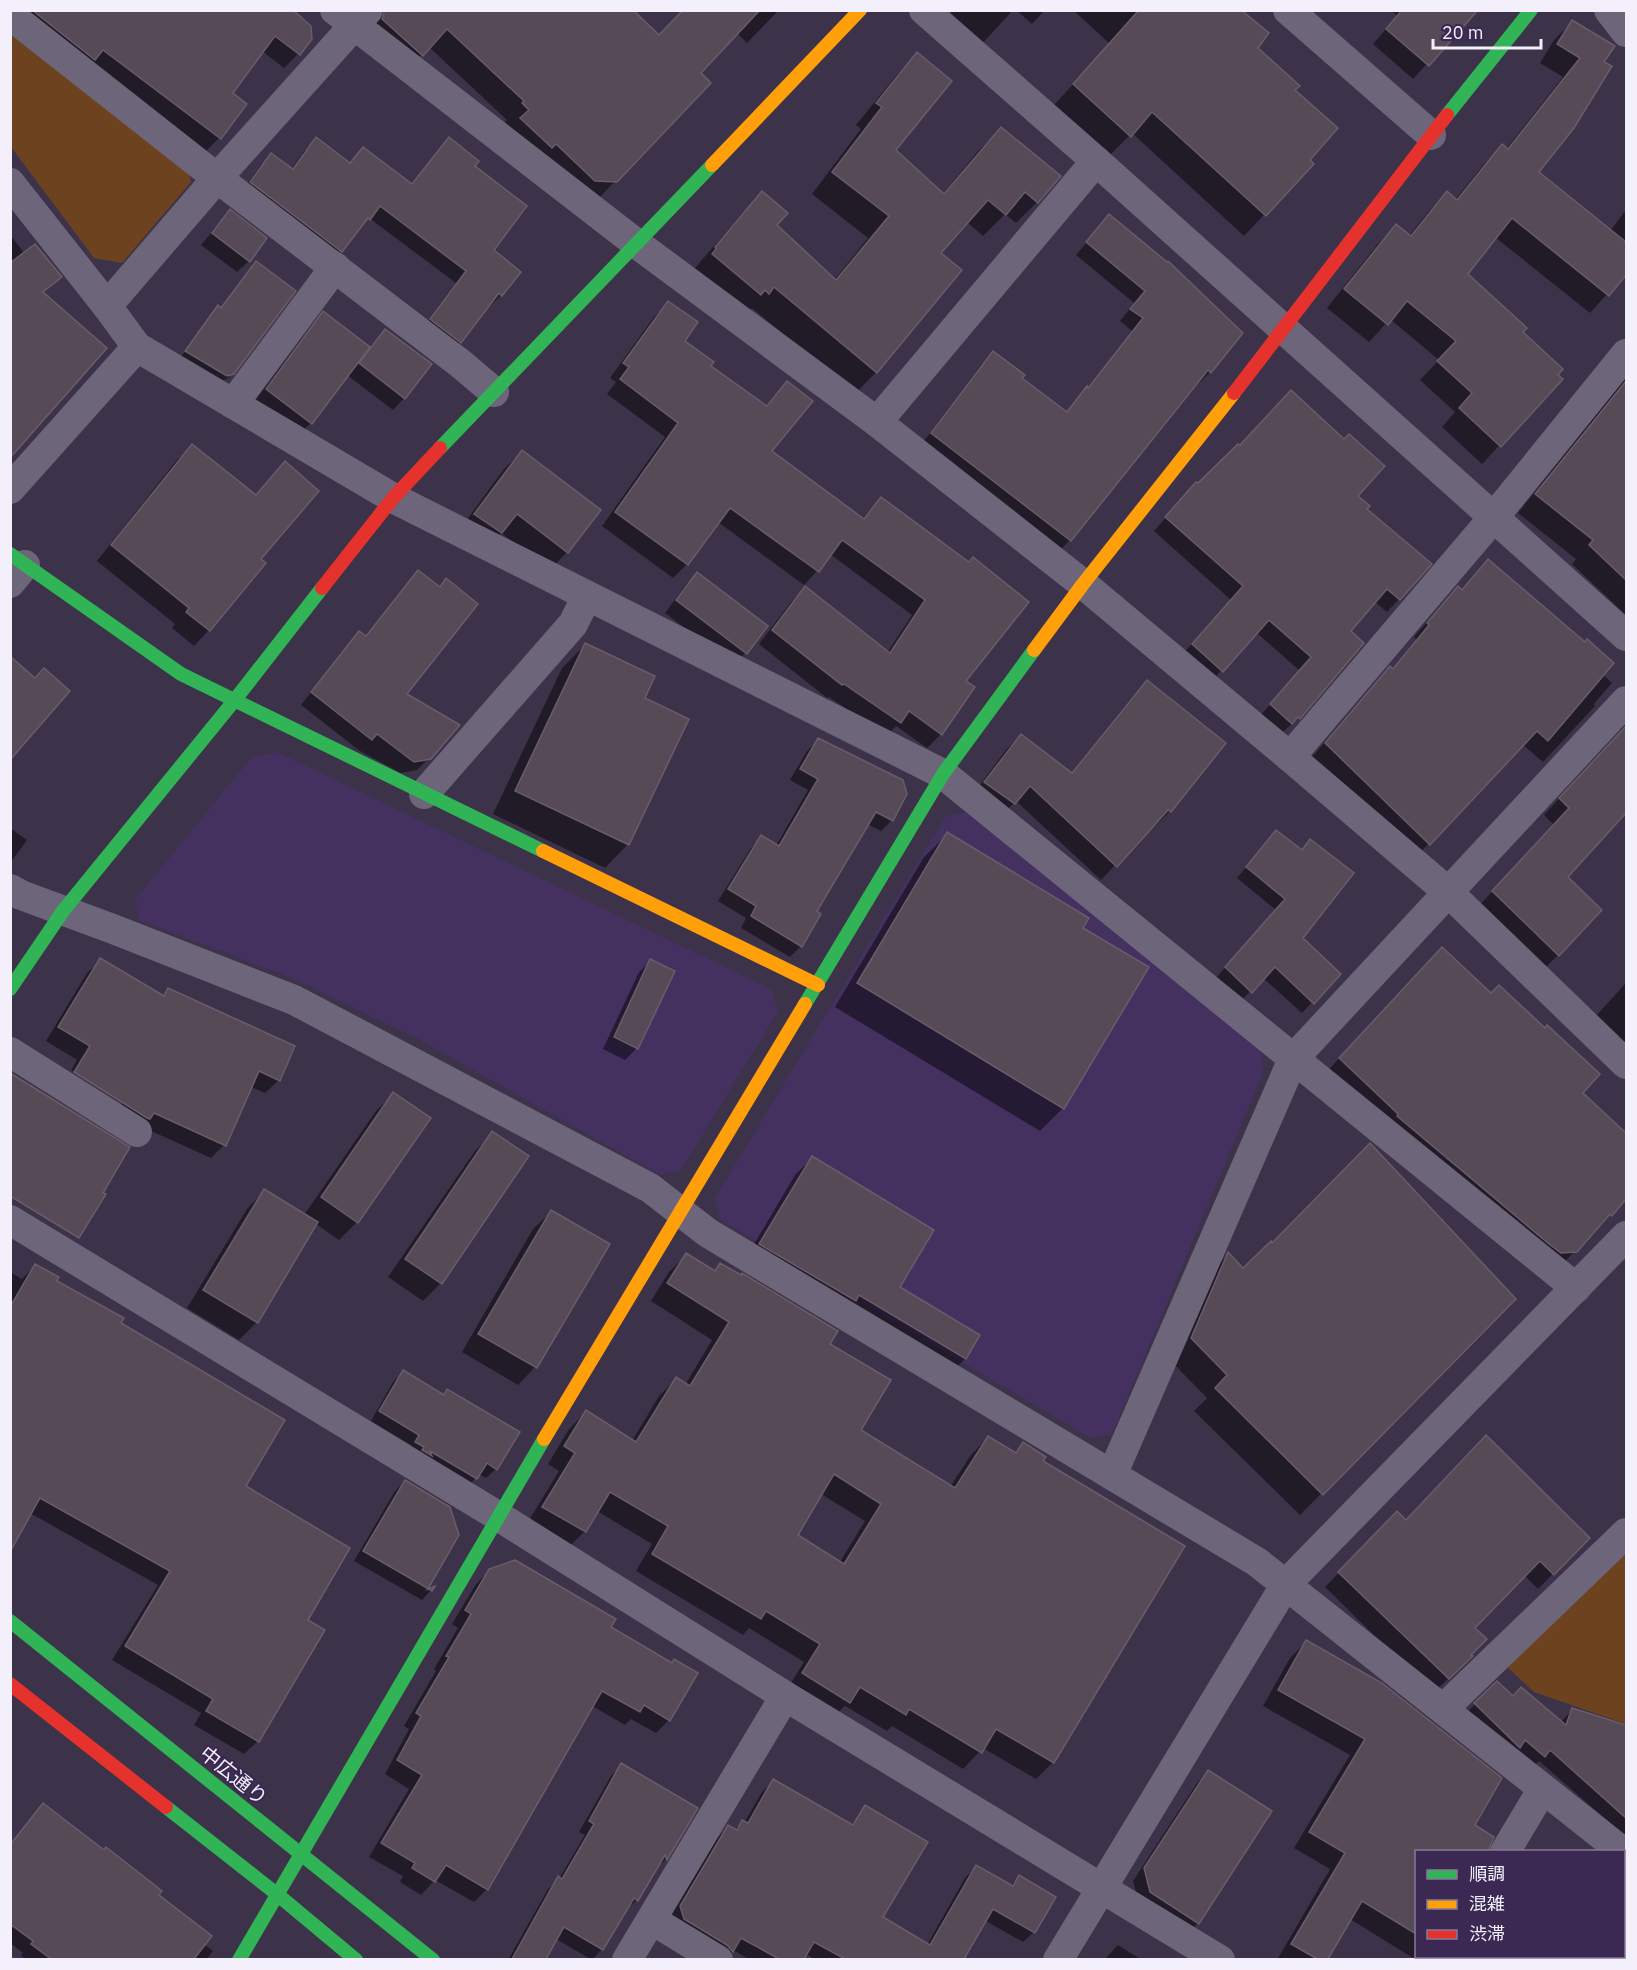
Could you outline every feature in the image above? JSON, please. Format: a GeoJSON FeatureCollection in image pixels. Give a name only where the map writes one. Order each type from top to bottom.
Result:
{"type":"FeatureCollection","features":[{"type":"Feature","properties":{"kind":"street"},"geometry":{"type":"LineString","coordinates":[[10,988],[63,911],[234,701],[393,498],[860,10]]}},
{"type":"Feature","properties":{"kind":"street"},"geometry":{"type":"LineString","coordinates":[[924,10],[1626,636]]}},
{"type":"Feature","properties":{"kind":"street"},"geometry":{"type":"LineString","coordinates":[[1288,10],[1431,135]]}},
{"type":"Feature","properties":{"kind":"street"},"geometry":{"type":"LineString","coordinates":[[239,1959],[498,1516],[943,774],[1083,584],[1284,330],[1431,135],[1531,10]]}},
{"type":"Feature","properties":{"kind":"street"},"geometry":{"type":"LineString","coordinates":[[1609,10],[1626,32]]}},
{"type":"Feature","properties":{"kind":"street"},"geometry":{"type":"LineString","coordinates":[[10,15],[217,178],[461,364],[494,392]]}},
{"type":"Feature","properties":{"kind":"street"},"geometry":{"type":"LineString","coordinates":[[107,306],[352,16],[637,244],[877,422],[1083,584],[1448,892],[1626,1064]]}},
{"type":"Feature","properties":{"kind":"street"},"geometry":{"type":"LineString","coordinates":[[877,422],[1096,161]]}},
{"type":"Feature","properties":{"kind":"street"},"geometry":{"type":"LineString","coordinates":[[13,193],[107,306],[137,347],[393,498],[943,774],[1576,1288]]}},
{"type":"Feature","properties":{"kind":"street"},"geometry":{"type":"LineString","coordinates":[[233,404],[335,267]]}},
{"type":"Feature","properties":{"kind":"street"},"geometry":{"type":"LineString","coordinates":[[10,489],[137,347]]}},
{"type":"Feature","properties":{"kind":"street"},"geometry":{"type":"LineString","coordinates":[[1290,757],[1494,517],[1626,354]]}},
{"type":"Feature","properties":{"kind":"street"},"geometry":{"type":"LineString","coordinates":[[15,567],[181,674],[818,984]]}},
{"type":"Feature","properties":{"kind":"street"},"geometry":{"type":"LineString","coordinates":[[424,794],[573,624],[587,596]]}},
{"type":"Feature","properties":{"kind":"street"},"geometry":{"type":"LineString","coordinates":[[1112,1475],[1293,1059],[1626,701]]}},
{"type":"Feature","properties":{"kind":"street"},"geometry":{"type":"LineString","coordinates":[[10,889],[294,1000],[650,1188],[718,1239],[1257,1562],[1620,1850]]}},
{"type":"Feature","properties":{"kind":"street"},"geometry":{"type":"LineString","coordinates":[[10,1052],[137,1132]]}},
{"type":"Feature","properties":{"kind":"street"},"geometry":{"type":"LineString","coordinates":[[10,1220],[498,1516],[785,1696],[1220,1959]]}},
{"type":"Feature","properties":{"kind":"street"},"geometry":{"type":"LineString","coordinates":[[1058,1959],[1286,1584],[1626,1236]]}},
{"type":"Feature","properties":{"kind":"street"},"geometry":{"type":"LineString","coordinates":[[1443,1709],[1626,1533]]}},
{"type":"Feature","properties":{"kind":"street","name":"中広通り"},"geometry":{"type":"LineString","coordinates":[[10,1621],[433,1959]]}},
{"type":"Feature","properties":{"kind":"street"},"geometry":{"type":"LineString","coordinates":[[10,1684],[278,1894],[356,1959]]}},
{"type":"Feature","properties":{"kind":"street"},"geometry":{"type":"LineString","coordinates":[[627,1959],[785,1696]]}},
{"type":"Feature","properties":{"kind":"street"},"geometry":{"type":"LineString","coordinates":[[1506,1850],[1542,1790]]}},
{"type":"Feature","properties":{"kind":"street"},"geometry":{"type":"LineString","coordinates":[[652,1920],[718,1959]]}},
{"type":"Feature","properties":{"kind":"shaded area"},"geometry":{"type":"Polygon","coordinates":[[[11,28],[188,166],[191,182],[122,263],[94,258],[11,147],[11,28]]]}},
{"type":"Feature","properties":{"kind":"shaded area"},"geometry":{"type":"Polygon","coordinates":[[[277,752],[771,989],[778,1011],[681,1170],[660,1175],[417,1038],[290,977],[139,920],[135,900],[251,758],[277,752]]]}},
{"type":"Feature","properties":{"kind":"shaded area"},"geometry":{"type":"Polygon","coordinates":[[[966,812],[1260,1050],[1264,1070],[1112,1434],[1091,1438],[720,1219],[715,1198],[946,816],[966,812]]]}},
{"type":"Feature","properties":{"kind":"shaded area"},"geometry":{"type":"Polygon","coordinates":[[[1626,1545],[1626,1724],[1534,1692],[1506,1666],[1626,1545]]]}},
{"type":"Feature","properties":{"kind":"building"},"geometry":{"type":"Polygon","coordinates":[[[32,10],[293,10],[311,26],[312,39],[300,55],[275,36],[233,93],[247,104],[221,139],[103,50],[95,60],[32,10]]]}},
{"type":"Feature","properties":{"kind":"building"},"geometry":{"type":"Polygon","coordinates":[[[385,10],[633,10],[659,35],[683,10],[760,10],[701,73],[711,83],[617,182],[595,181],[556,144],[552,148],[520,118],[529,110],[522,103],[524,101],[447,29],[423,56],[382,19],[385,10]]]}},
{"type":"Feature","properties":{"kind":"building"},"geometry":{"type":"Polygon","coordinates":[[[1139,10],[1241,10],[1269,33],[1258,48],[1300,86],[1295,90],[1338,128],[1310,160],[1314,164],[1266,216],[1152,112],[1131,137],[1073,84],[1139,10]]]}},
{"type":"Feature","properties":{"kind":"building"},"geometry":{"type":"Polygon","coordinates":[[[1402,10],[1478,10],[1429,66],[1386,29],[1402,10]]]}},
{"type":"Feature","properties":{"kind":"building"},"geometry":{"type":"Polygon","coordinates":[[[1572,20],[1615,46],[1604,62],[1612,66],[1574,128],[1539,172],[1626,242],[1626,275],[1609,296],[1512,218],[1468,274],[1527,328],[1523,332],[1563,369],[1558,375],[1563,379],[1501,447],[1459,408],[1472,393],[1437,361],[1456,341],[1407,301],[1388,325],[1344,289],[1396,224],[1411,236],[1447,191],[1457,200],[1502,144],[1508,149],[1580,58],[1557,44],[1572,20]]]}},
{"type":"Feature","properties":{"kind":"building"},"geometry":{"type":"Polygon","coordinates":[[[917,52],[952,81],[896,150],[944,194],[1001,127],[1061,176],[1038,203],[1025,192],[1006,215],[988,200],[941,253],[962,270],[877,373],[774,287],[769,294],[765,290],[761,295],[712,254],[715,247],[762,191],[788,213],[777,225],[836,280],[889,216],[832,172],[882,107],[876,103],[917,52]]]}},
{"type":"Feature","properties":{"kind":"building"},"geometry":{"type":"Polygon","coordinates":[[[316,137],[350,163],[363,147],[412,184],[449,137],[479,161],[475,166],[527,206],[494,250],[521,272],[502,296],[499,293],[461,343],[430,319],[466,271],[380,206],[342,252],[250,182],[271,153],[293,169],[316,137]]]}},
{"type":"Feature","properties":{"kind":"building"},"geometry":{"type":"Polygon","coordinates":[[[230,209],[267,238],[250,262],[212,233],[230,209]]]}},
{"type":"Feature","properties":{"kind":"building"},"geometry":{"type":"Polygon","coordinates":[[[1109,214],[1168,261],[1243,333],[1211,373],[1208,370],[1071,541],[931,433],[993,351],[1025,375],[1022,378],[1067,412],[1087,386],[1088,388],[1143,318],[1130,309],[1145,291],[1086,242],[1109,214]]]}},
{"type":"Feature","properties":{"kind":"building"},"geometry":{"type":"Polygon","coordinates":[[[35,244],[62,277],[43,292],[107,348],[10,458],[10,263],[35,244]]]}},
{"type":"Feature","properties":{"kind":"building"},"geometry":{"type":"Polygon","coordinates":[[[256,261],[296,291],[234,374],[227,376],[185,351],[218,305],[221,308],[256,261]]]}},
{"type":"Feature","properties":{"kind":"building"},"geometry":{"type":"Polygon","coordinates":[[[668,301],[698,322],[685,341],[714,362],[711,366],[767,406],[787,381],[813,401],[772,451],[864,519],[881,497],[969,562],[973,557],[1029,602],[966,681],[975,687],[942,735],[909,711],[901,723],[844,684],[842,685],[772,630],[805,586],[890,653],[925,600],[842,540],[819,572],[730,508],[688,565],[615,512],[678,423],[620,379],[629,367],[623,363],[668,301]]]}},
{"type":"Feature","properties":{"kind":"building"},"geometry":{"type":"Polygon","coordinates":[[[323,311],[370,347],[312,424],[266,389],[323,311]]]}},
{"type":"Feature","properties":{"kind":"building"},"geometry":{"type":"Polygon","coordinates":[[[385,329],[432,364],[405,399],[359,363],[385,329]]]}},
{"type":"Feature","properties":{"kind":"building"},"geometry":{"type":"Polygon","coordinates":[[[1626,381],[1626,580],[1589,545],[1593,540],[1535,494],[1626,381]]]}},
{"type":"Feature","properties":{"kind":"building"},"geometry":{"type":"Polygon","coordinates":[[[1291,390],[1344,439],[1349,434],[1385,466],[1358,496],[1370,506],[1367,509],[1432,564],[1400,600],[1387,589],[1351,631],[1364,643],[1300,719],[1298,717],[1292,724],[1270,704],[1311,657],[1269,620],[1223,672],[1192,644],[1243,586],[1165,517],[1196,482],[1198,483],[1238,444],[1240,445],[1291,390]]]}},
{"type":"Feature","properties":{"kind":"building"},"geometry":{"type":"Polygon","coordinates":[[[192,444],[256,495],[285,461],[319,491],[261,559],[266,563],[210,631],[186,612],[189,608],[111,545],[192,444]]]}},
{"type":"Feature","properties":{"kind":"building"},"geometry":{"type":"Polygon","coordinates":[[[522,450],[601,510],[568,553],[517,514],[502,533],[474,514],[522,450]]]}},
{"type":"Feature","properties":{"kind":"building"},"geometry":{"type":"Polygon","coordinates":[[[1488,559],[1585,642],[1587,639],[1614,663],[1548,741],[1537,731],[1430,845],[1325,743],[1390,666],[1393,669],[1458,586],[1462,590],[1488,559]]]}},
{"type":"Feature","properties":{"kind":"building"},"geometry":{"type":"Polygon","coordinates":[[[418,570],[440,587],[446,578],[478,604],[407,694],[460,725],[431,759],[414,762],[377,734],[372,740],[311,692],[359,631],[366,636],[418,570]]]}},
{"type":"Feature","properties":{"kind":"building"},"geometry":{"type":"Polygon","coordinates":[[[697,572],[768,626],[747,654],[676,600],[697,572]]]}},
{"type":"Feature","properties":{"kind":"building"},"geometry":{"type":"Polygon","coordinates":[[[585,643],[655,676],[645,698],[689,719],[629,845],[515,791],[585,643]]]}},
{"type":"Feature","properties":{"kind":"building"},"geometry":{"type":"Polygon","coordinates":[[[10,656],[35,678],[44,668],[70,691],[10,760],[10,656]]]}},
{"type":"Feature","properties":{"kind":"building"},"geometry":{"type":"Polygon","coordinates":[[[1147,680],[1226,743],[1171,812],[1168,810],[1117,867],[1030,786],[1015,804],[984,782],[1021,734],[1072,773],[1147,680]]]}},
{"type":"Feature","properties":{"kind":"building"},"geometry":{"type":"Polygon","coordinates":[[[1626,726],[1626,813],[1568,877],[1602,910],[1559,956],[1492,891],[1569,808],[1559,798],[1626,726]]]}},
{"type":"Feature","properties":{"kind":"building"},"geometry":{"type":"Polygon","coordinates":[[[818,738],[903,780],[907,794],[893,821],[876,812],[817,911],[821,914],[802,947],[751,916],[756,906],[728,889],[761,835],[779,846],[818,779],[800,769],[818,738]]]}},
{"type":"Feature","properties":{"kind":"building"},"geometry":{"type":"Polygon","coordinates":[[[1276,830],[1302,850],[1310,839],[1354,873],[1303,938],[1341,974],[1314,1004],[1275,967],[1252,993],[1225,967],[1285,899],[1246,867],[1276,830]]]}},
{"type":"Feature","properties":{"kind":"building"},"geometry":{"type":"Polygon","coordinates":[[[947,832],[1089,918],[1083,928],[1149,967],[1064,1109],[857,983],[947,832]]]}},
{"type":"Feature","properties":{"kind":"building"},"geometry":{"type":"Polygon","coordinates":[[[1442,947],[1491,993],[1499,985],[1545,1028],[1547,1025],[1600,1074],[1583,1093],[1626,1133],[1626,1199],[1577,1252],[1561,1253],[1549,1244],[1397,1116],[1398,1114],[1339,1058],[1442,947]]]}},
{"type":"Feature","properties":{"kind":"building"},"geometry":{"type":"Polygon","coordinates":[[[100,958],[164,996],[168,988],[295,1046],[280,1081],[259,1071],[226,1146],[154,1113],[150,1119],[147,1118],[74,1072],[90,1046],[58,1027],[100,958]]]}},
{"type":"Feature","properties":{"kind":"building"},"geometry":{"type":"Polygon","coordinates":[[[650,959],[675,971],[638,1049],[614,1037],[650,959]]]}},
{"type":"Feature","properties":{"kind":"building"},"geometry":{"type":"Polygon","coordinates":[[[10,1073],[130,1147],[103,1193],[106,1194],[79,1238],[10,1196],[10,1073]]]}},
{"type":"Feature","properties":{"kind":"building"},"geometry":{"type":"Polygon","coordinates":[[[393,1092],[431,1118],[358,1223],[321,1197],[393,1092]]]}},
{"type":"Feature","properties":{"kind":"building"},"geometry":{"type":"Polygon","coordinates":[[[492,1131],[529,1156],[442,1284],[405,1259],[492,1131]]]}},
{"type":"Feature","properties":{"kind":"building"},"geometry":{"type":"Polygon","coordinates":[[[1370,1143],[1516,1299],[1323,1495],[1215,1388],[1227,1375],[1191,1338],[1228,1252],[1243,1268],[1271,1241],[1272,1243],[1370,1143]]]}},
{"type":"Feature","properties":{"kind":"building"},"geometry":{"type":"Polygon","coordinates":[[[812,1156],[934,1230],[900,1287],[980,1335],[966,1359],[859,1295],[856,1301],[759,1244],[812,1156]]]}},
{"type":"Feature","properties":{"kind":"building"},"geometry":{"type":"Polygon","coordinates":[[[264,1189],[318,1222],[258,1323],[203,1290],[264,1189]]]}},
{"type":"Feature","properties":{"kind":"building"},"geometry":{"type":"Polygon","coordinates":[[[551,1210],[610,1244],[537,1368],[478,1334],[551,1210]]]}},
{"type":"Feature","properties":{"kind":"building"},"geometry":{"type":"Polygon","coordinates":[[[686,1253],[715,1271],[720,1263],[741,1275],[742,1273],[838,1331],[830,1344],[891,1380],[861,1430],[955,1488],[988,1436],[1016,1453],[1023,1442],[1046,1457],[1043,1461],[1185,1546],[1054,1763],[996,1729],[982,1753],[909,1709],[906,1715],[860,1687],[850,1703],[802,1673],[820,1644],[766,1611],[761,1619],[652,1554],[668,1526],[610,1492],[586,1532],[542,1507],[575,1453],[564,1446],[586,1410],[636,1442],[676,1377],[690,1386],[729,1322],[667,1283],[686,1253]],[[834,1474],[798,1535],[844,1564],[881,1504],[834,1474]]]}},
{"type":"Feature","properties":{"kind":"building"},"geometry":{"type":"Polygon","coordinates":[[[35,1264],[59,1277],[57,1281],[124,1318],[121,1323],[285,1420],[246,1486],[350,1548],[308,1620],[325,1630],[259,1742],[206,1711],[213,1699],[125,1646],[170,1571],[40,1498],[10,1552],[10,1307],[35,1264]]]}},
{"type":"Feature","properties":{"kind":"building"},"geometry":{"type":"Polygon","coordinates":[[[403,1370],[444,1395],[447,1389],[520,1432],[497,1470],[487,1463],[477,1479],[430,1451],[432,1456],[422,1450],[424,1447],[415,1442],[419,1435],[379,1411],[403,1370]]]}},
{"type":"Feature","properties":{"kind":"building"},"geometry":{"type":"Polygon","coordinates":[[[1486,1435],[1590,1538],[1554,1575],[1540,1561],[1475,1628],[1487,1639],[1449,1679],[1338,1572],[1397,1511],[1406,1520],[1486,1435]]]}},
{"type":"Feature","properties":{"kind":"building"},"geometry":{"type":"Polygon","coordinates":[[[405,1480],[450,1507],[459,1535],[428,1589],[363,1551],[405,1480]]]}},
{"type":"Feature","properties":{"kind":"building"},"geometry":{"type":"Polygon","coordinates":[[[515,1560],[616,1619],[611,1627],[672,1663],[674,1659],[698,1673],[670,1721],[644,1705],[640,1712],[602,1691],[488,1890],[446,1865],[435,1882],[412,1868],[415,1863],[381,1843],[422,1775],[397,1760],[421,1716],[416,1713],[471,1614],[465,1610],[489,1569],[515,1560]]]}},
{"type":"Feature","properties":{"kind":"building"},"geometry":{"type":"Polygon","coordinates":[[[1306,1640],[1382,1683],[1502,1778],[1475,1825],[1494,1837],[1488,1850],[1415,1850],[1415,1933],[1362,1901],[1328,1959],[1317,1959],[1291,1944],[1345,1853],[1309,1832],[1365,1739],[1278,1690],[1306,1640]]]}},
{"type":"Feature","properties":{"kind":"building"},"geometry":{"type":"Polygon","coordinates":[[[1497,1681],[1513,1696],[1521,1687],[1566,1725],[1572,1708],[1626,1725],[1626,1818],[1550,1750],[1545,1757],[1525,1740],[1520,1748],[1474,1703],[1497,1681]]]}},
{"type":"Feature","properties":{"kind":"building"},"geometry":{"type":"Polygon","coordinates":[[[621,1763],[698,1808],[667,1860],[665,1855],[638,1901],[634,1898],[603,1950],[564,1927],[546,1959],[512,1959],[558,1876],[562,1879],[594,1824],[589,1821],[621,1763]]]}},
{"type":"Feature","properties":{"kind":"building"},"geometry":{"type":"Polygon","coordinates":[[[1208,1770],[1272,1811],[1199,1924],[1150,1892],[1144,1868],[1208,1770]]]}},
{"type":"Feature","properties":{"kind":"building"},"geometry":{"type":"Polygon","coordinates":[[[773,1779],[853,1825],[865,1805],[928,1842],[883,1917],[930,1945],[976,1865],[1013,1886],[1019,1875],[1056,1897],[1035,1933],[993,1909],[964,1959],[845,1959],[814,1942],[804,1959],[779,1959],[741,1938],[733,1952],[727,1945],[684,1919],[680,1906],[728,1825],[737,1830],[742,1820],[748,1823],[773,1779]]]}},
{"type":"Feature","properties":{"kind":"building"},"geometry":{"type":"Polygon","coordinates":[[[43,1803],[104,1850],[106,1847],[162,1891],[159,1895],[212,1936],[194,1959],[51,1959],[31,1944],[33,1941],[10,1924],[10,1845],[43,1803]]]}},
{"type":"Feature","properties":{"kind":"traffic: fast"},"geometry":{"type":"LineString","coordinates":[[1447,115],[1531,10]]}},
{"type":"Feature","properties":{"kind":"traffic: fast"},"geometry":{"type":"LineString","coordinates":[[440,448],[712,165]]}},
{"type":"Feature","properties":{"kind":"traffic: fast"},"geometry":{"type":"LineString","coordinates":[[10,554],[181,674],[543,851]]}},
{"type":"Feature","properties":{"kind":"traffic: fast"},"geometry":{"type":"LineString","coordinates":[[10,989],[63,911],[234,701],[322,588]]}},
{"type":"Feature","properties":{"kind":"traffic: fast"},"geometry":{"type":"LineString","coordinates":[[805,1004],[943,774],[1034,650]]}},
{"type":"Feature","properties":{"kind":"traffic: fast"},"geometry":{"type":"LineString","coordinates":[[239,1960],[544,1439]]}},
{"type":"Feature","properties":{"kind":"traffic: fast"},"geometry":{"type":"LineString","coordinates":[[10,1621],[433,1960]]}},
{"type":"Feature","properties":{"kind":"traffic: fast"},"geometry":{"type":"LineString","coordinates":[[166,1807],[356,1960]]}},
{"type":"Feature","properties":{"kind":"traffic: slow"},"geometry":{"type":"LineString","coordinates":[[712,165],[860,10]]}},
{"type":"Feature","properties":{"kind":"traffic: slow"},"geometry":{"type":"LineString","coordinates":[[1034,650],[1083,584],[1234,393]]}},
{"type":"Feature","properties":{"kind":"traffic: slow"},"geometry":{"type":"LineString","coordinates":[[543,851],[818,985]]}},
{"type":"Feature","properties":{"kind":"traffic: slow"},"geometry":{"type":"LineString","coordinates":[[544,1439],[805,1004]]}},
{"type":"Feature","properties":{"kind":"traffic: jam"},"geometry":{"type":"LineString","coordinates":[[1234,393],[1447,115]]}},
{"type":"Feature","properties":{"kind":"traffic: jam"},"geometry":{"type":"LineString","coordinates":[[322,588],[393,498],[440,448]]}},
{"type":"Feature","properties":{"kind":"traffic: jam"},"geometry":{"type":"LineString","coordinates":[[10,1684],[166,1807]]}}]}
